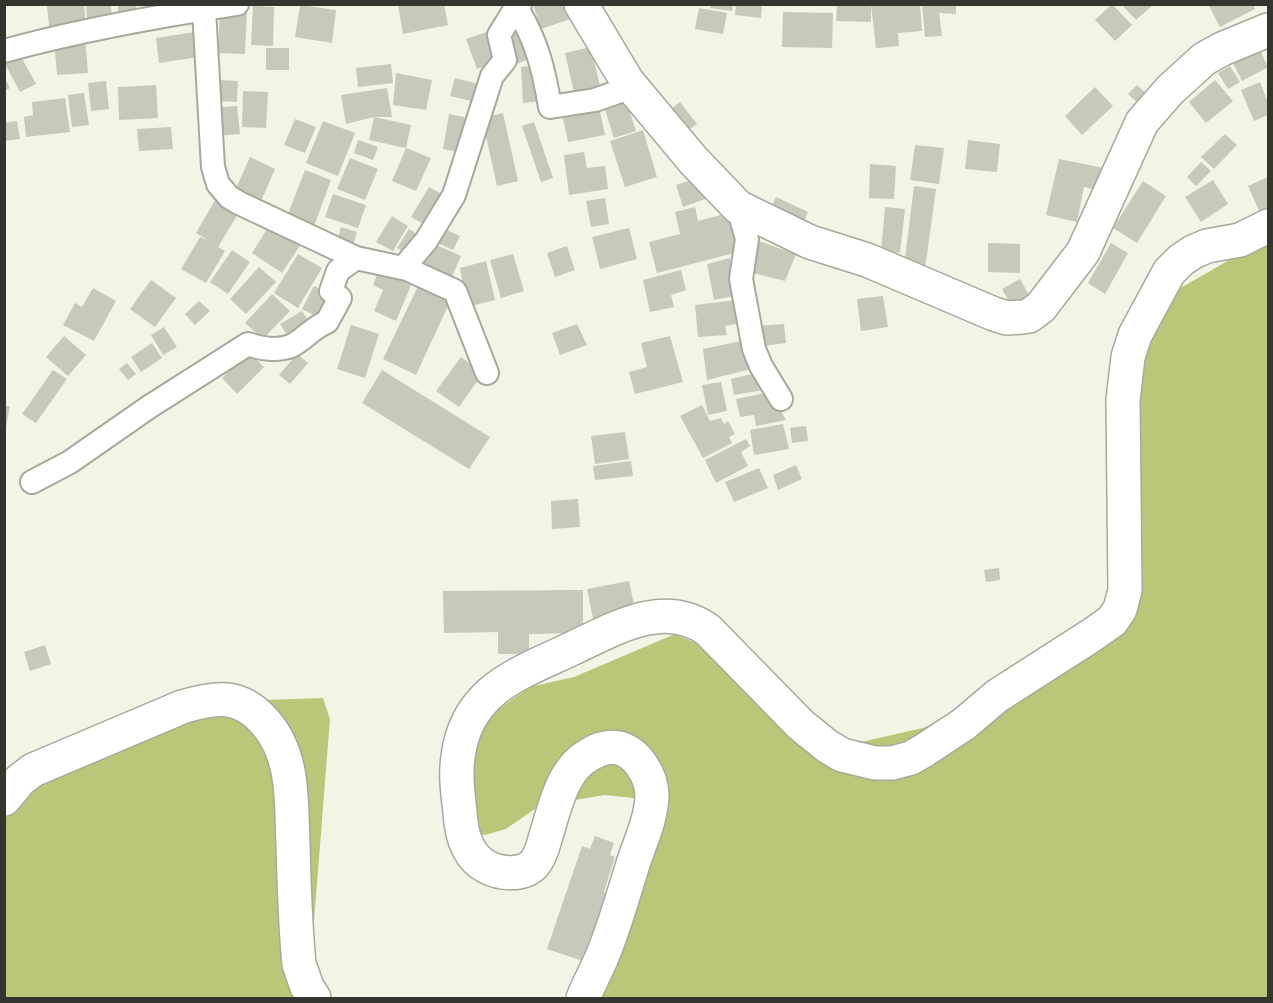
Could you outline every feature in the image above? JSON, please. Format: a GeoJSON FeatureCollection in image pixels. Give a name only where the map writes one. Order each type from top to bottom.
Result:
{"type":"FeatureCollection","features":[{"type":"Feature","properties":{"kind":"street"},"geometry":{"type":"LineString","coordinates":[[4,51],[41,41],[237,4]]}},
{"type":"Feature","properties":{"kind":"street"},"geometry":{"type":"LineString","coordinates":[[581,4],[632,87],[693,160],[738,207],[810,242],[867,261],[1007,318],[1029,316],[1041,307],[1083,252],[1142,122],[1170,90],[1204,59],[1269,30]]}},
{"type":"Feature","properties":{"kind":"street"},"geometry":{"type":"LineString","coordinates":[[403,268],[426,241],[454,195],[492,76],[505,60],[499,35],[514,7],[531,32],[543,64],[550,107],[595,100],[632,87]]}},
{"type":"Feature","properties":{"kind":"street"},"geometry":{"type":"LineString","coordinates":[[204,10],[213,167],[218,184],[229,197],[238,203],[356,258],[403,268],[454,291],[487,373]]}},
{"type":"Feature","properties":{"kind":"street"},"geometry":{"type":"LineString","coordinates":[[738,207],[747,238],[741,279],[754,349],[761,366],[781,399]]}},
{"type":"Feature","properties":{"kind":"street"},"geometry":{"type":"LineString","coordinates":[[583,999],[603,956],[648,820],[652,792],[648,777],[641,764],[627,751],[610,747],[596,750],[584,757],[572,770],[562,789],[541,852],[535,862],[528,869],[517,872],[506,872],[486,866],[476,860],[465,842],[457,777],[458,756],[463,734],[476,706],[505,680],[619,627],[641,619],[676,616],[692,620],[708,630],[801,725],[842,755],[874,763],[892,763],[923,752],[964,724],[997,696],[1112,621],[1120,609],[1126,576],[1123,505],[1123,385],[1135,335],[1169,272],[1181,260],[1207,246],[1240,240],[1269,226]]}},
{"type":"Feature","properties":{"kind":"street"},"geometry":{"type":"LineString","coordinates":[[32,482],[70,462],[149,407],[248,344],[260,349],[290,346],[317,326],[327,322],[340,298],[331,291],[338,272],[356,258]]}},
{"type":"Feature","properties":{"kind":"street"},"geometry":{"type":"LineString","coordinates":[[4,799],[20,780],[33,770],[182,707],[221,699],[246,704],[258,713],[275,732],[284,752],[291,794],[299,964],[314,999]]}},
{"type":"Feature","properties":{"kind":"green space"},"geometry":{"type":"Polygon","coordinates":[[[1268,238],[1268,998],[565,998],[603,956],[652,800],[605,795],[539,806],[506,829],[485,835],[462,831],[463,734],[530,687],[574,677],[675,634],[705,647],[852,744],[923,728],[997,696],[1112,602],[1123,400],[1161,299],[1268,238]]]}},
{"type":"Feature","properties":{"kind":"green space"},"geometry":{"type":"Polygon","coordinates":[[[323,698],[330,719],[311,959],[318,998],[5,998],[4,784],[195,718],[265,700],[323,698]]]}},
{"type":"Feature","properties":{"kind":"building"},"geometry":{"type":"Polygon","coordinates":[[[86,4],[111,4],[112,26],[88,28],[86,4]]]}},
{"type":"Feature","properties":{"kind":"building"},"geometry":{"type":"Polygon","coordinates":[[[118,4],[136,4],[136,18],[118,18],[118,4]]]}},
{"type":"Feature","properties":{"kind":"building"},"geometry":{"type":"Polygon","coordinates":[[[444,4],[448,25],[403,34],[398,5],[444,4]]]}},
{"type":"Feature","properties":{"kind":"building"},"geometry":{"type":"Polygon","coordinates":[[[533,4],[571,4],[576,17],[541,29],[533,4]]]}},
{"type":"Feature","properties":{"kind":"building"},"geometry":{"type":"Polygon","coordinates":[[[711,4],[733,4],[732,11],[710,8],[711,4]]]}},
{"type":"Feature","properties":{"kind":"building"},"geometry":{"type":"Polygon","coordinates":[[[736,4],[762,4],[761,18],[735,15],[736,4]]]}},
{"type":"Feature","properties":{"kind":"building"},"geometry":{"type":"Polygon","coordinates":[[[837,4],[871,4],[871,22],[836,21],[837,4]]]}},
{"type":"Feature","properties":{"kind":"building"},"geometry":{"type":"Polygon","coordinates":[[[871,4],[920,4],[922,31],[898,33],[899,46],[876,48],[871,4]]]}},
{"type":"Feature","properties":{"kind":"building"},"geometry":{"type":"Polygon","coordinates":[[[922,4],[956,4],[956,14],[939,13],[942,36],[925,37],[922,4]]]}},
{"type":"Feature","properties":{"kind":"building"},"geometry":{"type":"Polygon","coordinates":[[[1112,4],[1132,25],[1115,41],[1095,20],[1112,4]]]}},
{"type":"Feature","properties":{"kind":"building"},"geometry":{"type":"Polygon","coordinates":[[[1121,4],[1154,4],[1136,20],[1121,4]]]}},
{"type":"Feature","properties":{"kind":"building"},"geometry":{"type":"Polygon","coordinates":[[[1208,4],[1253,4],[1255,9],[1220,27],[1208,4]]]}},
{"type":"Feature","properties":{"kind":"building"},"geometry":{"type":"Polygon","coordinates":[[[84,5],[87,31],[50,34],[47,6],[84,5]]]}},
{"type":"Feature","properties":{"kind":"building"},"geometry":{"type":"Polygon","coordinates":[[[300,5],[336,10],[332,43],[295,37],[300,5]]]}},
{"type":"Feature","properties":{"kind":"building"},"geometry":{"type":"Polygon","coordinates":[[[253,6],[274,7],[273,46],[251,45],[253,6]]]}},
{"type":"Feature","properties":{"kind":"building"},"geometry":{"type":"Polygon","coordinates":[[[699,8],[727,13],[723,34],[695,29],[699,8]]]}},
{"type":"Feature","properties":{"kind":"building"},"geometry":{"type":"Polygon","coordinates":[[[220,9],[247,10],[245,54],[218,53],[220,9]]]}},
{"type":"Feature","properties":{"kind":"building"},"geometry":{"type":"Polygon","coordinates":[[[783,12],[833,13],[832,48],[782,47],[783,12]]]}},
{"type":"Feature","properties":{"kind":"building"},"geometry":{"type":"Polygon","coordinates":[[[526,28],[537,56],[514,65],[503,37],[526,28]]]}},
{"type":"Feature","properties":{"kind":"building"},"geometry":{"type":"Polygon","coordinates":[[[490,31],[500,60],[477,69],[466,39],[490,31]]]}},
{"type":"Feature","properties":{"kind":"building"},"geometry":{"type":"Polygon","coordinates":[[[195,32],[199,57],[159,63],[156,38],[195,32]]]}},
{"type":"Feature","properties":{"kind":"building"},"geometry":{"type":"Polygon","coordinates":[[[85,38],[88,73],[57,75],[54,40],[85,38]]]}},
{"type":"Feature","properties":{"kind":"building"},"geometry":{"type":"Polygon","coordinates":[[[591,47],[602,95],[576,101],[565,53],[591,47]]]}},
{"type":"Feature","properties":{"kind":"building"},"geometry":{"type":"Polygon","coordinates":[[[266,48],[289,48],[289,70],[266,70],[266,48]]]}},
{"type":"Feature","properties":{"kind":"building"},"geometry":{"type":"Polygon","coordinates":[[[1260,50],[1268,67],[1242,81],[1233,63],[1260,50]]]}},
{"type":"Feature","properties":{"kind":"building"},"geometry":{"type":"Polygon","coordinates":[[[18,51],[36,84],[20,92],[4,62],[4,58],[18,51]]]}},
{"type":"Feature","properties":{"kind":"building"},"geometry":{"type":"Polygon","coordinates":[[[391,64],[393,83],[358,87],[356,68],[391,64]]]}},
{"type":"Feature","properties":{"kind":"building"},"geometry":{"type":"Polygon","coordinates":[[[540,65],[543,101],[523,103],[521,67],[540,65]]]}},
{"type":"Feature","properties":{"kind":"building"},"geometry":{"type":"Polygon","coordinates":[[[1230,66],[1240,82],[1228,89],[1218,73],[1230,66]]]}},
{"type":"Feature","properties":{"kind":"building"},"geometry":{"type":"Polygon","coordinates":[[[396,73],[432,80],[426,110],[393,105],[396,73]]]}},
{"type":"Feature","properties":{"kind":"building"},"geometry":{"type":"Polygon","coordinates":[[[4,77],[10,88],[4,91],[4,77]]]}},
{"type":"Feature","properties":{"kind":"building"},"geometry":{"type":"Polygon","coordinates":[[[455,78],[483,85],[479,103],[450,96],[455,78]]]}},
{"type":"Feature","properties":{"kind":"building"},"geometry":{"type":"Polygon","coordinates":[[[219,80],[238,81],[237,102],[218,101],[219,80]]]}},
{"type":"Feature","properties":{"kind":"building"},"geometry":{"type":"Polygon","coordinates":[[[1215,80],[1233,101],[1206,123],[1189,102],[1215,80]]]}},
{"type":"Feature","properties":{"kind":"building"},"geometry":{"type":"Polygon","coordinates":[[[106,81],[109,109],[91,111],[88,83],[106,81]]]}},
{"type":"Feature","properties":{"kind":"building"},"geometry":{"type":"Polygon","coordinates":[[[1260,82],[1268,103],[1268,115],[1254,121],[1241,90],[1260,82]]]}},
{"type":"Feature","properties":{"kind":"building"},"geometry":{"type":"Polygon","coordinates":[[[156,85],[158,118],[119,120],[118,87],[156,85]]]}},
{"type":"Feature","properties":{"kind":"building"},"geometry":{"type":"Polygon","coordinates":[[[1137,85],[1150,97],[1141,106],[1128,94],[1137,85]]]}},
{"type":"Feature","properties":{"kind":"building"},"geometry":{"type":"Polygon","coordinates":[[[1095,87],[1113,106],[1082,135],[1065,116],[1095,87]]]}},
{"type":"Feature","properties":{"kind":"building"},"geometry":{"type":"Polygon","coordinates":[[[387,88],[392,117],[374,117],[346,124],[341,95],[387,88]]]}},
{"type":"Feature","properties":{"kind":"building"},"geometry":{"type":"Polygon","coordinates":[[[243,91],[268,92],[266,128],[242,127],[243,91]]]}},
{"type":"Feature","properties":{"kind":"building"},"geometry":{"type":"Polygon","coordinates":[[[84,93],[89,125],[72,127],[68,95],[84,93]]]}},
{"type":"Feature","properties":{"kind":"building"},"geometry":{"type":"Polygon","coordinates":[[[624,94],[636,131],[614,138],[602,100],[624,94]]]}},
{"type":"Feature","properties":{"kind":"building"},"geometry":{"type":"Polygon","coordinates":[[[65,98],[70,132],[26,137],[24,117],[33,115],[32,102],[65,98]]]}},
{"type":"Feature","properties":{"kind":"building"},"geometry":{"type":"Polygon","coordinates":[[[598,102],[605,135],[568,142],[561,109],[598,102]]]}},
{"type":"Feature","properties":{"kind":"building"},"geometry":{"type":"Polygon","coordinates":[[[680,102],[697,124],[680,136],[663,115],[680,102]]]}},
{"type":"Feature","properties":{"kind":"building"},"geometry":{"type":"Polygon","coordinates":[[[237,106],[240,134],[214,136],[211,108],[237,106]]]}},
{"type":"Feature","properties":{"kind":"building"},"geometry":{"type":"Polygon","coordinates":[[[503,113],[518,181],[497,186],[482,118],[503,113]]]}},
{"type":"Feature","properties":{"kind":"building"},"geometry":{"type":"Polygon","coordinates":[[[449,114],[469,118],[463,153],[443,149],[449,114]]]}},
{"type":"Feature","properties":{"kind":"building"},"geometry":{"type":"Polygon","coordinates":[[[374,117],[411,125],[406,148],[369,140],[374,117]]]}},
{"type":"Feature","properties":{"kind":"building"},"geometry":{"type":"Polygon","coordinates":[[[295,119],[316,127],[305,153],[284,145],[295,119]]]}},
{"type":"Feature","properties":{"kind":"building"},"geometry":{"type":"Polygon","coordinates":[[[17,121],[20,139],[4,141],[4,123],[17,121]]]}},
{"type":"Feature","properties":{"kind":"building"},"geometry":{"type":"Polygon","coordinates":[[[323,121],[355,133],[338,176],[306,163],[323,121]]]}},
{"type":"Feature","properties":{"kind":"building"},"geometry":{"type":"Polygon","coordinates":[[[534,122],[553,178],[541,182],[522,126],[534,122]]]}},
{"type":"Feature","properties":{"kind":"building"},"geometry":{"type":"Polygon","coordinates":[[[171,127],[173,149],[139,151],[137,129],[171,127]]]}},
{"type":"Feature","properties":{"kind":"building"},"geometry":{"type":"Polygon","coordinates":[[[643,130],[657,177],[625,187],[610,141],[643,130]]]}},
{"type":"Feature","properties":{"kind":"building"},"geometry":{"type":"Polygon","coordinates":[[[1225,134],[1237,145],[1214,169],[1201,157],[1225,134]]]}},
{"type":"Feature","properties":{"kind":"building"},"geometry":{"type":"Polygon","coordinates":[[[358,140],[378,147],[373,160],[354,153],[358,140]]]}},
{"type":"Feature","properties":{"kind":"building"},"geometry":{"type":"Polygon","coordinates":[[[968,140],[1000,144],[997,172],[965,169],[968,140]]]}},
{"type":"Feature","properties":{"kind":"building"},"geometry":{"type":"Polygon","coordinates":[[[915,145],[944,148],[939,184],[910,180],[915,145]]]}},
{"type":"Feature","properties":{"kind":"building"},"geometry":{"type":"Polygon","coordinates":[[[406,148],[431,158],[416,191],[392,181],[406,148]]]}},
{"type":"Feature","properties":{"kind":"building"},"geometry":{"type":"Polygon","coordinates":[[[584,152],[587,168],[605,166],[608,189],[569,195],[564,155],[584,152]]]}},
{"type":"Feature","properties":{"kind":"building"},"geometry":{"type":"Polygon","coordinates":[[[250,157],[275,169],[259,206],[233,195],[250,157]]]}},
{"type":"Feature","properties":{"kind":"building"},"geometry":{"type":"Polygon","coordinates":[[[350,158],[378,169],[365,200],[337,189],[350,158]]]}},
{"type":"Feature","properties":{"kind":"building"},"geometry":{"type":"Polygon","coordinates":[[[1059,159],[1104,168],[1100,191],[1084,187],[1077,222],[1046,215],[1059,159]]]}},
{"type":"Feature","properties":{"kind":"building"},"geometry":{"type":"Polygon","coordinates":[[[1201,162],[1211,171],[1196,186],[1187,177],[1201,162]]]}},
{"type":"Feature","properties":{"kind":"building"},"geometry":{"type":"Polygon","coordinates":[[[870,164],[896,166],[894,199],[869,198],[870,164]]]}},
{"type":"Feature","properties":{"kind":"building"},"geometry":{"type":"Polygon","coordinates":[[[305,170],[331,180],[313,229],[286,219],[305,170]]]}},
{"type":"Feature","properties":{"kind":"building"},"geometry":{"type":"Polygon","coordinates":[[[1268,177],[1268,209],[1260,213],[1248,186],[1268,177]]]}},
{"type":"Feature","properties":{"kind":"building"},"geometry":{"type":"Polygon","coordinates":[[[698,178],[705,199],[683,207],[676,185],[698,178]]]}},
{"type":"Feature","properties":{"kind":"building"},"geometry":{"type":"Polygon","coordinates":[[[1213,180],[1228,204],[1201,222],[1185,197],[1213,180]]]}},
{"type":"Feature","properties":{"kind":"building"},"geometry":{"type":"Polygon","coordinates":[[[1143,181],[1166,196],[1137,243],[1113,228],[1143,181]]]}},
{"type":"Feature","properties":{"kind":"building"},"geometry":{"type":"Polygon","coordinates":[[[914,186],[936,189],[925,269],[904,266],[914,186]]]}},
{"type":"Feature","properties":{"kind":"building"},"geometry":{"type":"Polygon","coordinates":[[[429,187],[449,198],[431,228],[411,217],[429,187]]]}},
{"type":"Feature","properties":{"kind":"building"},"geometry":{"type":"Polygon","coordinates":[[[333,194],[366,205],[358,228],[325,217],[333,194]]]}},
{"type":"Feature","properties":{"kind":"building"},"geometry":{"type":"Polygon","coordinates":[[[218,195],[241,209],[218,247],[225,251],[206,283],[181,269],[200,237],[209,241],[196,233],[218,195]]]}},
{"type":"Feature","properties":{"kind":"building"},"geometry":{"type":"Polygon","coordinates":[[[776,197],[808,212],[802,226],[769,211],[776,197]]]}},
{"type":"Feature","properties":{"kind":"building"},"geometry":{"type":"Polygon","coordinates":[[[605,198],[609,224],[591,227],[586,201],[605,198]]]}},
{"type":"Feature","properties":{"kind":"building"},"geometry":{"type":"Polygon","coordinates":[[[695,207],[698,221],[732,212],[742,251],[657,273],[649,242],[680,234],[675,212],[695,207]]]}},
{"type":"Feature","properties":{"kind":"building"},"geometry":{"type":"Polygon","coordinates":[[[885,207],[905,209],[900,253],[881,251],[885,207]]]}},
{"type":"Feature","properties":{"kind":"building"},"geometry":{"type":"Polygon","coordinates":[[[392,216],[408,226],[393,251],[376,242],[392,216]]]}},
{"type":"Feature","properties":{"kind":"building"},"geometry":{"type":"Polygon","coordinates":[[[272,221],[303,241],[282,273],[252,253],[272,221]]]}},
{"type":"Feature","properties":{"kind":"building"},"geometry":{"type":"Polygon","coordinates":[[[341,227],[357,232],[353,246],[337,242],[341,227]]]}},
{"type":"Feature","properties":{"kind":"building"},"geometry":{"type":"Polygon","coordinates":[[[440,227],[460,236],[453,250],[433,241],[440,227]]]}},
{"type":"Feature","properties":{"kind":"building"},"geometry":{"type":"Polygon","coordinates":[[[629,228],[637,259],[600,269],[592,237],[629,228]]]}},
{"type":"Feature","properties":{"kind":"building"},"geometry":{"type":"Polygon","coordinates":[[[409,229],[422,237],[410,256],[397,248],[409,229]]]}},
{"type":"Feature","properties":{"kind":"building"},"geometry":{"type":"Polygon","coordinates":[[[753,239],[796,254],[785,281],[745,271],[753,239]]]}},
{"type":"Feature","properties":{"kind":"building"},"geometry":{"type":"Polygon","coordinates":[[[432,243],[461,256],[451,279],[422,266],[432,243]]]}},
{"type":"Feature","properties":{"kind":"building"},"geometry":{"type":"Polygon","coordinates":[[[988,243],[1020,244],[1020,273],[988,272],[988,243]]]}},
{"type":"Feature","properties":{"kind":"building"},"geometry":{"type":"Polygon","coordinates":[[[1111,243],[1128,253],[1105,294],[1088,283],[1111,243]]]}},
{"type":"Feature","properties":{"kind":"building"},"geometry":{"type":"Polygon","coordinates":[[[567,246],[575,270],[555,277],[547,253],[567,246]]]}},
{"type":"Feature","properties":{"kind":"building"},"geometry":{"type":"Polygon","coordinates":[[[232,250],[250,262],[228,294],[210,282],[232,250]]]}},
{"type":"Feature","properties":{"kind":"building"},"geometry":{"type":"Polygon","coordinates":[[[298,254],[322,268],[298,308],[274,293],[298,254]]]}},
{"type":"Feature","properties":{"kind":"building"},"geometry":{"type":"Polygon","coordinates":[[[513,254],[524,291],[501,298],[490,260],[513,254]]]}},
{"type":"Feature","properties":{"kind":"building"},"geometry":{"type":"Polygon","coordinates":[[[730,258],[738,295],[714,300],[707,264],[730,258]]]}},
{"type":"Feature","properties":{"kind":"building"},"geometry":{"type":"Polygon","coordinates":[[[486,261],[495,300],[467,307],[460,268],[486,261]]]}},
{"type":"Feature","properties":{"kind":"building"},"geometry":{"type":"Polygon","coordinates":[[[381,265],[414,278],[396,321],[374,311],[383,290],[373,285],[381,265]]]}},
{"type":"Feature","properties":{"kind":"building"},"geometry":{"type":"Polygon","coordinates":[[[259,267],[276,282],[246,314],[230,299],[259,267]]]}},
{"type":"Feature","properties":{"kind":"building"},"geometry":{"type":"Polygon","coordinates":[[[681,270],[686,290],[671,295],[674,307],[650,312],[643,280],[681,270]]]}},
{"type":"Feature","properties":{"kind":"building"},"geometry":{"type":"Polygon","coordinates":[[[1020,279],[1030,297],[1012,307],[1002,289],[1020,279]]]}},
{"type":"Feature","properties":{"kind":"building"},"geometry":{"type":"Polygon","coordinates":[[[151,280],[176,298],[155,327],[130,309],[151,280]]]}},
{"type":"Feature","properties":{"kind":"building"},"geometry":{"type":"Polygon","coordinates":[[[421,280],[453,295],[416,375],[383,359],[421,280]]]}},
{"type":"Feature","properties":{"kind":"building"},"geometry":{"type":"Polygon","coordinates":[[[314,286],[333,295],[321,319],[302,309],[314,286]]]}},
{"type":"Feature","properties":{"kind":"building"},"geometry":{"type":"Polygon","coordinates":[[[93,288],[116,301],[94,341],[63,325],[75,303],[82,307],[93,288]]]}},
{"type":"Feature","properties":{"kind":"building"},"geometry":{"type":"Polygon","coordinates":[[[272,294],[290,311],[263,339],[245,323],[272,294]]]}},
{"type":"Feature","properties":{"kind":"building"},"geometry":{"type":"Polygon","coordinates":[[[883,296],[888,327],[861,331],[857,299],[883,296]]]}},
{"type":"Feature","properties":{"kind":"building"},"geometry":{"type":"Polygon","coordinates":[[[737,300],[741,323],[725,326],[727,335],[698,337],[695,305],[737,300]]]}},
{"type":"Feature","properties":{"kind":"building"},"geometry":{"type":"Polygon","coordinates":[[[199,301],[210,311],[195,325],[185,314],[199,301]]]}},
{"type":"Feature","properties":{"kind":"building"},"geometry":{"type":"Polygon","coordinates":[[[302,311],[311,325],[289,338],[280,324],[302,311]]]}},
{"type":"Feature","properties":{"kind":"building"},"geometry":{"type":"Polygon","coordinates":[[[577,324],[587,345],[560,355],[552,333],[577,324]]]}},
{"type":"Feature","properties":{"kind":"building"},"geometry":{"type":"Polygon","coordinates":[[[784,324],[786,343],[756,347],[753,326],[784,324]]]}},
{"type":"Feature","properties":{"kind":"building"},"geometry":{"type":"Polygon","coordinates":[[[351,325],[379,334],[365,378],[337,369],[351,325]]]}},
{"type":"Feature","properties":{"kind":"building"},"geometry":{"type":"Polygon","coordinates":[[[164,327],[177,347],[163,355],[151,335],[164,327]]]}},
{"type":"Feature","properties":{"kind":"building"},"geometry":{"type":"Polygon","coordinates":[[[64,336],[86,355],[68,376],[46,357],[64,336]]]}},
{"type":"Feature","properties":{"kind":"building"},"geometry":{"type":"Polygon","coordinates":[[[670,336],[683,382],[635,394],[629,372],[647,367],[641,343],[670,336]]]}},
{"type":"Feature","properties":{"kind":"building"},"geometry":{"type":"Polygon","coordinates":[[[746,340],[755,368],[707,380],[703,349],[746,340]]]}},
{"type":"Feature","properties":{"kind":"building"},"geometry":{"type":"Polygon","coordinates":[[[152,343],[162,358],[141,372],[131,357],[152,343]]]}},
{"type":"Feature","properties":{"kind":"building"},"geometry":{"type":"Polygon","coordinates":[[[249,352],[264,367],[237,394],[222,378],[249,352]]]}},
{"type":"Feature","properties":{"kind":"building"},"geometry":{"type":"Polygon","coordinates":[[[297,354],[308,363],[290,384],[279,375],[297,354]]]}},
{"type":"Feature","properties":{"kind":"building"},"geometry":{"type":"Polygon","coordinates":[[[461,357],[483,373],[459,407],[436,391],[461,357]]]}},
{"type":"Feature","properties":{"kind":"building"},"geometry":{"type":"Polygon","coordinates":[[[127,363],[136,374],[128,380],[119,369],[127,363]]]}},
{"type":"Feature","properties":{"kind":"building"},"geometry":{"type":"Polygon","coordinates":[[[53,370],[67,379],[36,423],[22,414],[53,370]]]}},
{"type":"Feature","properties":{"kind":"building"},"geometry":{"type":"Polygon","coordinates":[[[382,370],[490,437],[469,469],[362,403],[382,370]]]}},
{"type":"Feature","properties":{"kind":"building"},"geometry":{"type":"Polygon","coordinates":[[[760,372],[764,390],[734,395],[731,379],[760,372]]]}},
{"type":"Feature","properties":{"kind":"building"},"geometry":{"type":"Polygon","coordinates":[[[721,382],[727,411],[708,415],[702,385],[721,382]]]}},
{"type":"Feature","properties":{"kind":"building"},"geometry":{"type":"Polygon","coordinates":[[[765,393],[767,402],[775,400],[786,420],[756,426],[754,415],[740,417],[736,399],[765,393]]]}},
{"type":"Feature","properties":{"kind":"building"},"geometry":{"type":"Polygon","coordinates":[[[702,405],[710,421],[721,418],[724,424],[728,421],[735,434],[729,437],[732,443],[703,458],[680,416],[702,405]]]}},
{"type":"Feature","properties":{"kind":"building"},"geometry":{"type":"Polygon","coordinates":[[[4,406],[10,406],[6,427],[4,427],[4,406]]]}},
{"type":"Feature","properties":{"kind":"building"},"geometry":{"type":"Polygon","coordinates":[[[783,424],[789,449],[754,455],[750,430],[783,424]]]}},
{"type":"Feature","properties":{"kind":"building"},"geometry":{"type":"Polygon","coordinates":[[[806,426],[808,441],[792,443],[790,428],[806,426]]]}},
{"type":"Feature","properties":{"kind":"building"},"geometry":{"type":"Polygon","coordinates":[[[625,432],[629,459],[595,464],[591,436],[625,432]]]}},
{"type":"Feature","properties":{"kind":"building"},"geometry":{"type":"Polygon","coordinates":[[[746,439],[750,446],[741,452],[748,466],[716,483],[705,460],[746,439]]]}},
{"type":"Feature","properties":{"kind":"building"},"geometry":{"type":"Polygon","coordinates":[[[631,461],[633,476],[595,480],[593,466],[631,461]]]}},
{"type":"Feature","properties":{"kind":"building"},"geometry":{"type":"Polygon","coordinates":[[[796,465],[802,479],[778,490],[773,475],[796,465]]]}},
{"type":"Feature","properties":{"kind":"building"},"geometry":{"type":"Polygon","coordinates":[[[759,468],[768,488],[734,502],[725,482],[759,468]]]}},
{"type":"Feature","properties":{"kind":"building"},"geometry":{"type":"Polygon","coordinates":[[[578,499],[580,527],[552,529],[551,501],[578,499]]]}},
{"type":"Feature","properties":{"kind":"building"},"geometry":{"type":"Polygon","coordinates":[[[999,568],[1000,580],[986,582],[984,570],[999,568]]]}},
{"type":"Feature","properties":{"kind":"building"},"geometry":{"type":"Polygon","coordinates":[[[629,581],[636,614],[594,623],[587,589],[629,581]]]}},
{"type":"Feature","properties":{"kind":"building"},"geometry":{"type":"Polygon","coordinates":[[[583,590],[583,633],[529,634],[529,654],[498,654],[498,632],[444,633],[443,591],[583,590]]]}},
{"type":"Feature","properties":{"kind":"building"},"geometry":{"type":"Polygon","coordinates":[[[45,645],[51,664],[30,671],[24,652],[45,645]]]}},
{"type":"Feature","properties":{"kind":"building"},"geometry":{"type":"Polygon","coordinates":[[[595,836],[614,843],[610,855],[615,857],[604,892],[614,896],[600,938],[591,935],[583,961],[547,949],[582,846],[590,849],[595,836]]]}}]}
